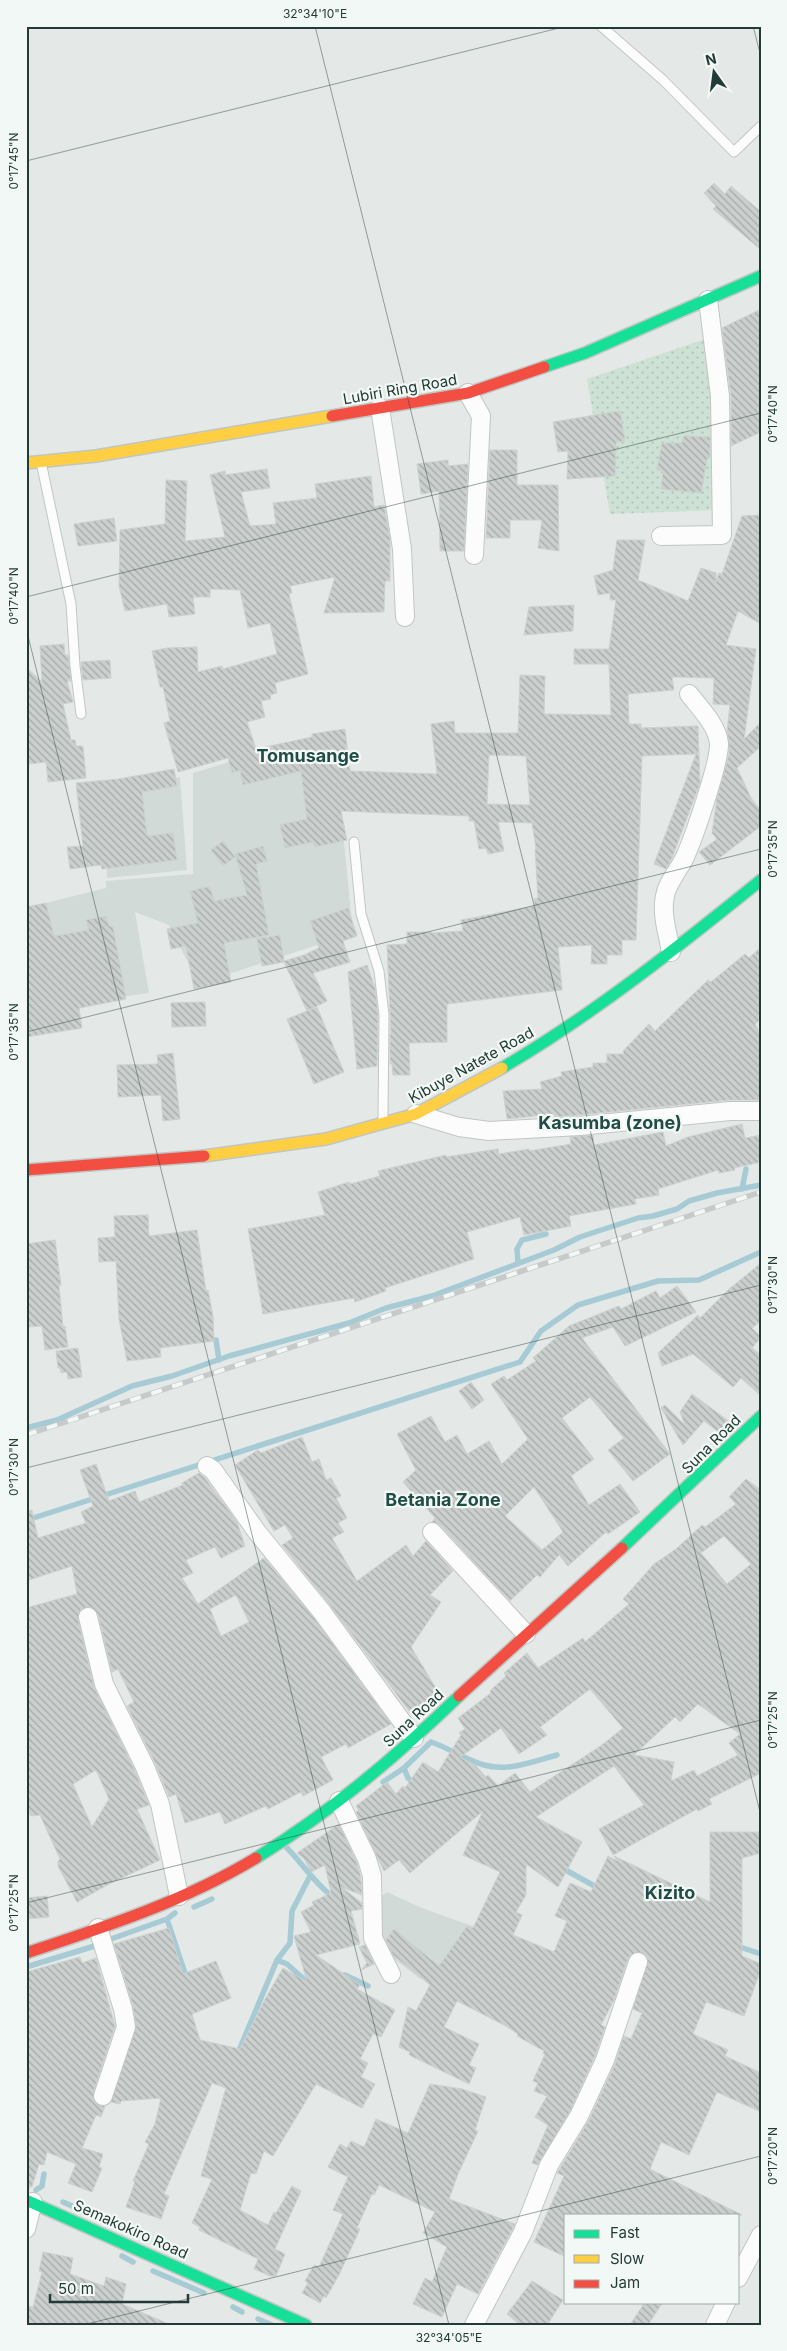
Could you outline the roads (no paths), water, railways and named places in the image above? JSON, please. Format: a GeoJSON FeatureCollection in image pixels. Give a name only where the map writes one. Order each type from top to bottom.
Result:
{"type":"FeatureCollection","features":[{"type":"Feature","properties":{"kind":"main road","name":"Lubiri Ring Road"},"geometry":{"type":"LineString","coordinates":[[26,463],[96,456],[468,392],[585,353],[761,276]]}},
{"type":"Feature","properties":{"kind":"main road","name":"Kibuye Natete Road"},"geometry":{"type":"LineString","coordinates":[[26,1170],[205,1156],[326,1139],[416,1114],[541,1045],[671,952],[761,880]]}},
{"type":"Feature","properties":{"kind":"main road","name":"Suna Road"},"geometry":{"type":"LineString","coordinates":[[26,1953],[98,1928],[179,1896],[247,1862],[314,1820],[414,1738],[526,1634],[691,1486],[761,1416]]}},
{"type":"Feature","properties":{"kind":"main road","name":"Semakokiro Road"},"geometry":{"type":"LineString","coordinates":[[30,2201],[306,2325]]}},
{"type":"Feature","properties":{"kind":"street"},"geometry":{"type":"LineString","coordinates":[[661,536],[722,535],[720,396],[708,300]]}},
{"type":"Feature","properties":{"kind":"street"},"geometry":{"type":"LineString","coordinates":[[468,392],[481,416],[474,555]]}},
{"type":"Feature","properties":{"kind":"street"},"geometry":{"type":"LineString","coordinates":[[380,408],[402,549],[405,617]]}},
{"type":"Feature","properties":{"kind":"street"},"geometry":{"type":"LineString","coordinates":[[671,952],[663,910],[665,893],[685,858],[696,828],[713,771],[718,743],[713,726],[689,694]]}},
{"type":"Feature","properties":{"kind":"street"},"geometry":{"type":"LineString","coordinates":[[416,1114],[459,1127],[489,1131],[580,1126],[730,1111],[761,1111]]}},
{"type":"Feature","properties":{"kind":"street"},"geometry":{"type":"LineString","coordinates":[[207,1466],[213,1470],[257,1532],[322,1612],[414,1738]]}},
{"type":"Feature","properties":{"kind":"street"},"geometry":{"type":"LineString","coordinates":[[432,1532],[526,1634]]}},
{"type":"Feature","properties":{"kind":"street"},"geometry":{"type":"LineString","coordinates":[[88,1617],[104,1684],[146,1767],[160,1804],[179,1896]]}},
{"type":"Feature","properties":{"kind":"street"},"geometry":{"type":"LineString","coordinates":[[339,1801],[367,1858],[372,1876],[373,1938],[391,1974]]}},
{"type":"Feature","properties":{"kind":"street"},"geometry":{"type":"LineString","coordinates":[[98,1928],[123,2009],[126,2027],[103,2096]]}},
{"type":"Feature","properties":{"kind":"street"},"geometry":{"type":"LineString","coordinates":[[474,2325],[523,2232],[549,2165],[579,2116],[605,2060],[638,1962]]}},
{"type":"Feature","properties":{"kind":"street"},"geometry":{"type":"LineString","coordinates":[[26,2229],[30,2201]]}},
{"type":"Feature","properties":{"kind":"street"},"geometry":{"type":"LineString","coordinates":[[740,2274],[761,2235]]}},
{"type":"Feature","properties":{"kind":"street"},"geometry":{"type":"LineString","coordinates":[[715,2325],[725,2304]]}},
{"type":"Feature","properties":{"kind":"lane"},"geometry":{"type":"LineString","coordinates":[[601,26],[663,80],[734,152],[761,126]]}},
{"type":"Feature","properties":{"kind":"lane"},"geometry":{"type":"LineString","coordinates":[[41,462],[71,604],[75,666],[81,714]]}},
{"type":"Feature","properties":{"kind":"lane"},"geometry":{"type":"LineString","coordinates":[[354,842],[361,914],[379,971],[384,1015],[383,1124]]}},
{"type":"Feature","properties":{"kind":"waterway"},"geometry":{"type":"LineString","coordinates":[[742,1189],[746,1169]]}},
{"type":"Feature","properties":{"kind":"waterway"},"geometry":{"type":"LineString","coordinates":[[26,1428],[57,1420],[132,1386],[172,1376],[229,1356],[349,1323],[386,1308],[432,1296],[554,1250],[580,1237],[638,1218],[677,1209],[689,1201],[717,1193],[761,1185]]}},
{"type":"Feature","properties":{"kind":"waterway"},"geometry":{"type":"LineString","coordinates":[[518,1263],[517,1249],[522,1240],[546,1234]]}},
{"type":"Feature","properties":{"kind":"waterway"},"geometry":{"type":"LineString","coordinates":[[27,1520],[520,1362],[541,1331],[578,1305],[658,1281],[699,1280],[761,1252]]}},
{"type":"Feature","properties":{"kind":"waterway"},"geometry":{"type":"LineString","coordinates":[[216,1340],[219,1360]]}},
{"type":"Feature","properties":{"kind":"waterway"},"geometry":{"type":"LineString","coordinates":[[383,1782],[404,1768],[431,1742],[477,1763],[493,1767],[521,1765],[557,1755]]}},
{"type":"Feature","properties":{"kind":"waterway"},"geometry":{"type":"LineString","coordinates":[[404,1768],[408,1778],[415,1784]]}},
{"type":"Feature","properties":{"kind":"waterway"},"geometry":{"type":"LineString","coordinates":[[287,1848],[327,1892]]}},
{"type":"Feature","properties":{"kind":"waterway"},"geometry":{"type":"LineString","coordinates":[[562,1868],[600,1889]]}},
{"type":"Feature","properties":{"kind":"waterway"},"geometry":{"type":"LineString","coordinates":[[240,2048],[277,1960],[290,1943],[292,1911],[310,1876]]}},
{"type":"Feature","properties":{"kind":"waterway"},"geometry":{"type":"LineString","coordinates":[[194,1907],[212,1899]]}},
{"type":"Feature","properties":{"kind":"waterway"},"geometry":{"type":"LineString","coordinates":[[111,1939],[167,1919],[175,1913]]}},
{"type":"Feature","properties":{"kind":"waterway"},"geometry":{"type":"LineString","coordinates":[[167,1919],[187,1979]]}},
{"type":"Feature","properties":{"kind":"waterway"},"geometry":{"type":"LineString","coordinates":[[26,1967],[98,1945]]}},
{"type":"Feature","properties":{"kind":"waterway"},"geometry":{"type":"LineString","coordinates":[[737,1946],[761,1954]]}},
{"type":"Feature","properties":{"kind":"waterway"},"geometry":{"type":"LineString","coordinates":[[277,1960],[287,1964],[306,1981],[314,1980]]}},
{"type":"Feature","properties":{"kind":"waterway"},"geometry":{"type":"LineString","coordinates":[[338,1976],[345,1975],[368,1986]]}},
{"type":"Feature","properties":{"kind":"waterway"},"geometry":{"type":"LineString","coordinates":[[36,2190],[42,2186],[44,2174]]}},
{"type":"Feature","properties":{"kind":"waterway"},"geometry":{"type":"LineString","coordinates":[[63,2202],[83,2211]]}},
{"type":"Feature","properties":{"kind":"waterway"},"geometry":{"type":"LineString","coordinates":[[122,2256],[133,2262]]}},
{"type":"Feature","properties":{"kind":"waterway"},"geometry":{"type":"LineString","coordinates":[[153,2271],[204,2293]]}},
{"type":"Feature","properties":{"kind":"waterway"},"geometry":{"type":"LineString","coordinates":[[233,2307],[242,2312]]}},
{"type":"Feature","properties":{"kind":"waterway"},"geometry":{"type":"LineString","coordinates":[[258,2319],[272,2325]]}},
{"type":"Feature","properties":{"kind":"railway"},"geometry":{"type":"LineString","coordinates":[[26,1435],[761,1192]]}},
{"type":"Feature","properties":{"kind":"district","name":"Tomusange"},"geometry":{"type":"Point","coordinates":[308,755]}},
{"type":"Feature","properties":{"kind":"district","name":"Kasumba (zone)"},"geometry":{"type":"Point","coordinates":[610,1122]}},
{"type":"Feature","properties":{"kind":"district","name":"Betania Zone"},"geometry":{"type":"Point","coordinates":[443,1499]}},
{"type":"Feature","properties":{"kind":"district","name":"Kizito"},"geometry":{"type":"Point","coordinates":[670,1892]}}]}
